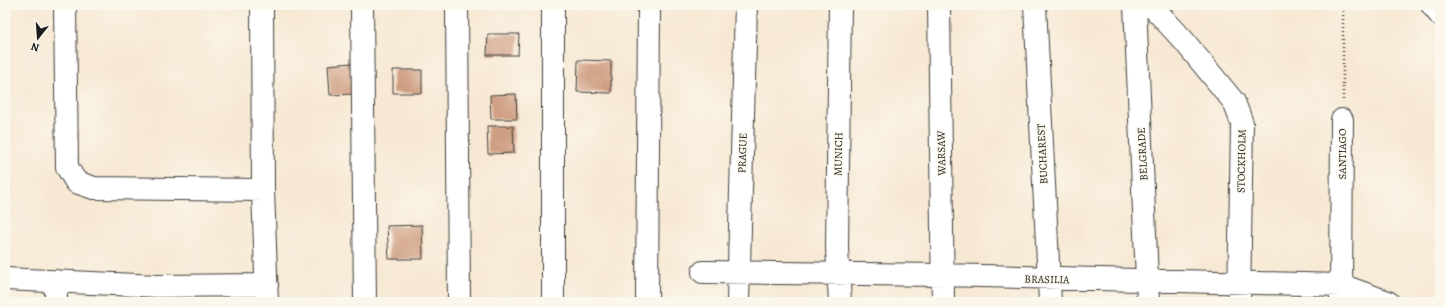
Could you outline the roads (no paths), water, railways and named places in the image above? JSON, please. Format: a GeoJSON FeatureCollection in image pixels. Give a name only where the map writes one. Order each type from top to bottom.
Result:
{"type":"FeatureCollection","features":[{"type":"Feature","properties":{"kind":"street"},"geometry":{"type":"LineString","coordinates":[[65,5],[66,167],[76,182],[94,188],[263,190]]}},
{"type":"Feature","properties":{"kind":"street"},"geometry":{"type":"LineString","coordinates":[[5,279],[56,292],[267,294],[263,190],[262,5]]}},
{"type":"Feature","properties":{"kind":"street"},"geometry":{"type":"LineString","coordinates":[[362,5],[365,302]]}},
{"type":"Feature","properties":{"kind":"street"},"geometry":{"type":"LineString","coordinates":[[457,5],[458,302]]}},
{"type":"Feature","properties":{"kind":"street"},"geometry":{"type":"LineString","coordinates":[[553,5],[553,302]]}},
{"type":"Feature","properties":{"kind":"street"},"geometry":{"type":"LineString","coordinates":[[647,302],[649,5]]}},
{"type":"Feature","properties":{"kind":"street","name":"PRAGUE"},"geometry":{"type":"LineString","coordinates":[[738,302],[746,5]]}},
{"type":"Feature","properties":{"kind":"street","name":"MUNICH"},"geometry":{"type":"LineString","coordinates":[[840,5],[837,248],[840,302]]}},
{"type":"Feature","properties":{"kind":"street","name":"WARSAW"},"geometry":{"type":"LineString","coordinates":[[939,5],[943,302]]}},
{"type":"Feature","properties":{"kind":"street","name":"BUCHAREST"},"geometry":{"type":"LineString","coordinates":[[1035,5],[1050,302]]}},
{"type":"Feature","properties":{"kind":"street","name":"BELGRADE"},"geometry":{"type":"LineString","coordinates":[[1135,5],[1148,302]]}},
{"type":"Feature","properties":{"kind":"street","name":"STOCKHOLM"},"geometry":{"type":"LineString","coordinates":[[1151,5],[1184,41],[1234,102],[1242,123],[1239,293]]}},
{"type":"Feature","properties":{"kind":"street"},"geometry":{"type":"LineString","coordinates":[[1432,5],[1440,14]]}},
{"type":"Feature","properties":{"kind":"street","name":"SANTIAGO"},"geometry":{"type":"LineString","coordinates":[[1341,294],[1342,120]]}},
{"type":"Feature","properties":{"kind":"street","name":"BRASILIA"},"geometry":{"type":"LineString","coordinates":[[703,272],[839,275],[942,275],[1050,279],[1147,280],[1239,293],[1341,294],[1388,302]]}}]}
